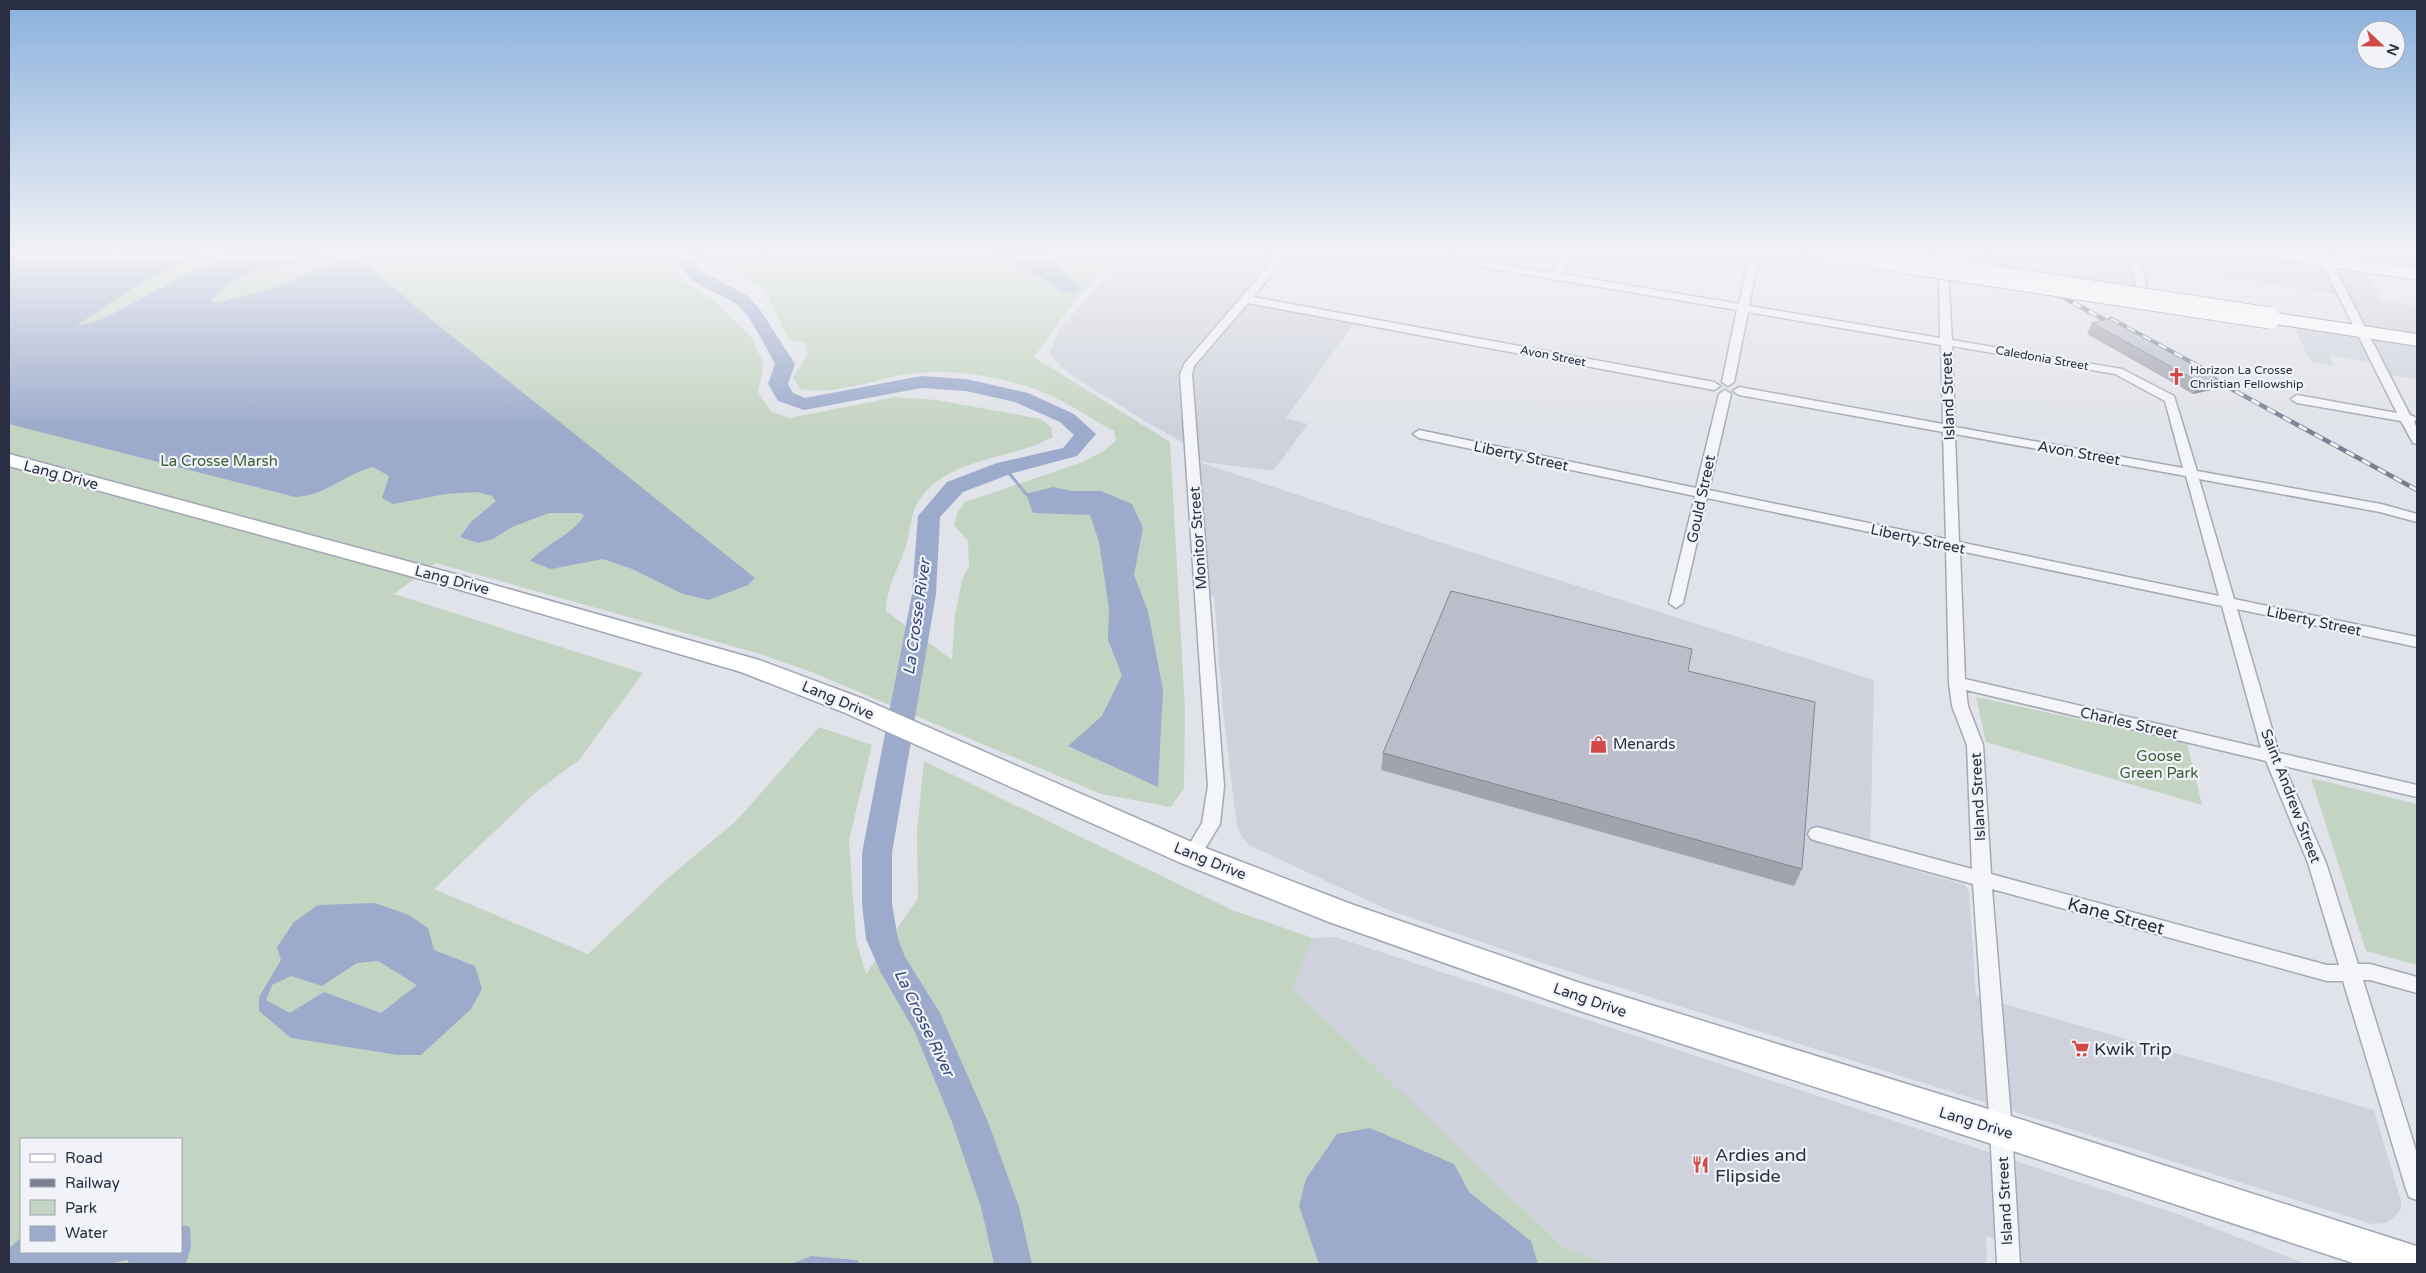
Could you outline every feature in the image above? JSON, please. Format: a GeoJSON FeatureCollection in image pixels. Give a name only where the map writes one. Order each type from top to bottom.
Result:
{"type":"FeatureCollection","features":[{"type":"Feature","properties":{"kind":"highway"},"geometry":{"type":"LineString","coordinates":[[2220,310],[2417,340]]}},
{"type":"Feature","properties":{"kind":"main road","name":"Lang Drive"},"geometry":{"type":"LineString","coordinates":[[9,460],[458,582],[741,663],[852,705],[1192,855],[1340,913],[1580,997],[1798,1068],[2002,1130],[2413,1264]]}},
{"type":"Feature","properties":{"kind":"street","name":"Monitor Street"},"geometry":{"type":"LineString","coordinates":[[1192,855],[1211,824],[1216,786],[1186,374],[1190,365],[1235,310]]}},
{"type":"Feature","properties":{"kind":"street","name":"Avon Street"},"geometry":{"type":"LineString","coordinates":[[1306,310],[1714,386],[1719,382],[1726,388],[1738,387],[1739,391],[2381,508],[2417,518]]}},
{"type":"Feature","properties":{"kind":"street","name":"Gould Street"},"geometry":{"type":"LineString","coordinates":[[1676,603],[1742,310]]}},
{"type":"Feature","properties":{"kind":"street","name":"Caledonia Street"},"geometry":{"type":"LineString","coordinates":[[1763,310],[2118,371]]}},
{"type":"Feature","properties":{"kind":"street","name":"Island Street"},"geometry":{"type":"LineString","coordinates":[[1948,310],[1946,341],[1958,683],[1960,706],[1975,745],[1982,879],[2002,1130],[2008,1264]]}},
{"type":"Feature","properties":{"kind":"street"},"geometry":{"type":"LineString","coordinates":[[2187,310],[2271,324],[2311,324]]}},
{"type":"Feature","properties":{"kind":"street"},"geometry":{"type":"LineString","coordinates":[[2252,310],[2311,324]]}},
{"type":"Feature","properties":{"kind":"street"},"geometry":{"type":"LineString","coordinates":[[2351,310],[2412,418],[2417,440]]}},
{"type":"Feature","properties":{"kind":"street","name":"Saint Andrew Street"},"geometry":{"type":"LineString","coordinates":[[2118,371],[2170,399],[2272,757],[2317,863],[2417,1189]]}},
{"type":"Feature","properties":{"kind":"street"},"geometry":{"type":"LineString","coordinates":[[2297,399],[2412,418]]}},
{"type":"Feature","properties":{"kind":"street","name":"Liberty Street"},"geometry":{"type":"LineString","coordinates":[[1419,434],[2417,642]]}},
{"type":"Feature","properties":{"kind":"street"},"geometry":{"type":"LineString","coordinates":[[2381,508],[2417,512]]}},
{"type":"Feature","properties":{"kind":"street","name":"Charles Street"},"geometry":{"type":"LineString","coordinates":[[1958,683],[2417,791]]}},
{"type":"Feature","properties":{"kind":"street","name":"Kane Street"},"geometry":{"type":"LineString","coordinates":[[1817,834],[2327,973],[2370,972],[2417,985]]}},
{"type":"Feature","properties":{"kind":"shaded area"},"geometry":{"type":"Polygon","coordinates":[[[1077,310],[1306,310],[1356,320],[1286,418],[1308,424],[1273,471],[1196,461],[1433,540],[1874,680],[1870,857],[1965,885],[1969,891],[1976,996],[2374,1110],[2401,1201],[2401,1209],[2385,1223],[2372,1224],[1539,962],[1386,909],[1249,845],[1242,837],[1237,825],[1223,710],[1214,596],[1202,594],[1191,447],[1148,423],[1068,373],[1049,354],[1060,327],[1077,310]]]}},
{"type":"Feature","properties":{"kind":"shaded area"},"geometry":{"type":"Polygon","coordinates":[[[2351,310],[2417,310],[2417,379],[2384,374],[2378,363],[2329,355],[2334,366],[2311,362],[2294,328],[2365,339],[2351,310]]]}},
{"type":"Feature","properties":{"kind":"shaded area"},"geometry":{"type":"Polygon","coordinates":[[[1335,937],[2183,1216],[2306,1264],[2025,1264],[2021,1263],[2020,1249],[1986,1236],[1987,1264],[1609,1264],[1563,1247],[1291,988],[1313,938],[1335,937]]]}},
{"type":"Feature","properties":{"kind":"green space","name":"La Crosse Marsh"},"geometry":{"type":"Polygon","coordinates":[[[9,310],[724,310],[750,335],[764,364],[758,392],[771,411],[789,418],[895,397],[937,400],[1041,419],[1051,427],[1053,437],[1018,451],[980,461],[945,476],[930,487],[916,506],[906,546],[888,594],[886,611],[952,660],[955,615],[962,580],[969,566],[968,541],[954,525],[957,513],[965,502],[1083,462],[1105,450],[1116,440],[1114,431],[1060,400],[1038,390],[980,375],[949,372],[917,373],[825,391],[800,389],[793,377],[808,354],[805,343],[789,339],[775,310],[1068,310],[1034,357],[1170,442],[1185,709],[1184,788],[1171,807],[1101,794],[814,673],[760,654],[436,563],[394,594],[643,673],[579,760],[537,791],[434,889],[588,954],[667,879],[737,820],[819,727],[872,745],[849,840],[856,940],[866,974],[918,898],[917,831],[924,761],[1232,910],[1313,938],[1292,988],[1563,1247],[1609,1264],[9,1264],[9,310]]]}},
{"type":"Feature","properties":{"kind":"green space","name":"Goose Green Park"},"geometry":{"type":"Polygon","coordinates":[[[1976,697],[2187,743],[2202,805],[1986,742],[1976,697]]]}},
{"type":"Feature","properties":{"kind":"green space"},"geometry":{"type":"Polygon","coordinates":[[[2311,778],[2417,804],[2417,965],[2366,951],[2311,778]]]}},
{"type":"Feature","properties":{"kind":"water"},"geometry":{"type":"Polygon","coordinates":[[[9,310],[99,310],[76,326],[101,320],[119,310],[420,310],[755,578],[748,585],[709,600],[683,594],[632,569],[603,559],[551,569],[530,561],[574,528],[584,515],[580,513],[549,513],[512,527],[493,539],[478,543],[460,537],[471,522],[496,501],[492,496],[478,492],[446,494],[393,504],[382,498],[389,476],[373,467],[353,474],[316,493],[295,497],[9,424],[9,310]]]}},
{"type":"Feature","properties":{"kind":"water"},"geometry":{"type":"Polygon","coordinates":[[[1053,487],[1071,491],[1101,491],[1132,504],[1143,528],[1134,575],[1148,611],[1163,690],[1158,787],[1068,746],[1102,716],[1122,675],[1108,640],[1109,608],[1099,542],[1090,515],[1033,513],[1026,494],[1053,487]]]}},
{"type":"Feature","properties":{"kind":"water"},"geometry":{"type":"Polygon","coordinates":[[[375,903],[409,915],[428,928],[434,950],[475,966],[482,989],[471,1009],[421,1055],[398,1055],[291,1038],[259,1011],[259,997],[281,960],[277,947],[294,922],[318,905],[375,903]],[[378,961],[357,963],[322,986],[291,976],[272,985],[266,1000],[290,1013],[324,992],[381,1013],[417,985],[378,961]]]}},
{"type":"Feature","properties":{"kind":"water"},"geometry":{"type":"Polygon","coordinates":[[[1370,1128],[1454,1164],[1469,1192],[1531,1241],[1538,1264],[1319,1264],[1299,1206],[1306,1179],[1337,1134],[1370,1128]]]}},
{"type":"Feature","properties":{"kind":"water"},"geometry":{"type":"Polygon","coordinates":[[[182,1225],[190,1227],[191,1247],[186,1264],[130,1264],[127,1260],[108,1264],[9,1264],[9,1249],[20,1238],[20,1253],[182,1253],[182,1225]]]}},
{"type":"Feature","properties":{"kind":"water"},"geometry":{"type":"Polygon","coordinates":[[[811,1256],[857,1260],[860,1264],[792,1264],[811,1256]]]}},
{"type":"Feature","properties":{"kind":"building"},"geometry":{"type":"Polygon","coordinates":[[[2109,319],[2217,378],[2199,382],[2092,323],[2109,319]]]}},
{"type":"Feature","properties":{"kind":"building","name":"Menards"},"geometry":{"type":"Polygon","coordinates":[[[1451,591],[1692,649],[1688,671],[1815,702],[1802,869],[1383,753],[1451,591]]]}},
{"type":"Feature","properties":{"kind":"waterway","name":"La Crosse River"},"geometry":{"type":"LineString","coordinates":[[751,310],[785,364],[778,384],[785,397],[804,404],[921,382],[966,385],[1021,397],[1067,418],[1086,434],[1070,452],[1005,468],[955,487],[929,516],[924,594],[877,853],[877,904],[882,939],[892,963],[928,1023],[970,1122],[1000,1207],[1013,1264]]}},
{"type":"Feature","properties":{"kind":"waterway"},"geometry":{"type":"LineString","coordinates":[[1005,468],[1026,494],[1031,495]]}},
{"type":"Feature","properties":{"kind":"railway"},"geometry":{"type":"LineString","coordinates":[[2087,310],[2116,326]]}},
{"type":"Feature","properties":{"kind":"railway"},"geometry":{"type":"LineString","coordinates":[[2111,319],[2213,374]]}},
{"type":"Feature","properties":{"kind":"railway"},"geometry":{"type":"LineString","coordinates":[[2204,374],[2417,490]]}},
{"type":"Feature","properties":{"kind":"place","name":"Horizon La Crosse Christian Fellowship"},"geometry":{"type":"Point","coordinates":[2176,377]}},
{"type":"Feature","properties":{"kind":"place","name":"Menards"},"geometry":{"type":"Point","coordinates":[1599,744]}},
{"type":"Feature","properties":{"kind":"place","name":"Kwik Trip"},"geometry":{"type":"Point","coordinates":[2080,1049]}},
{"type":"Feature","properties":{"kind":"place","name":"Ardies and Flipside"},"geometry":{"type":"Point","coordinates":[1701,1165]}}]}
